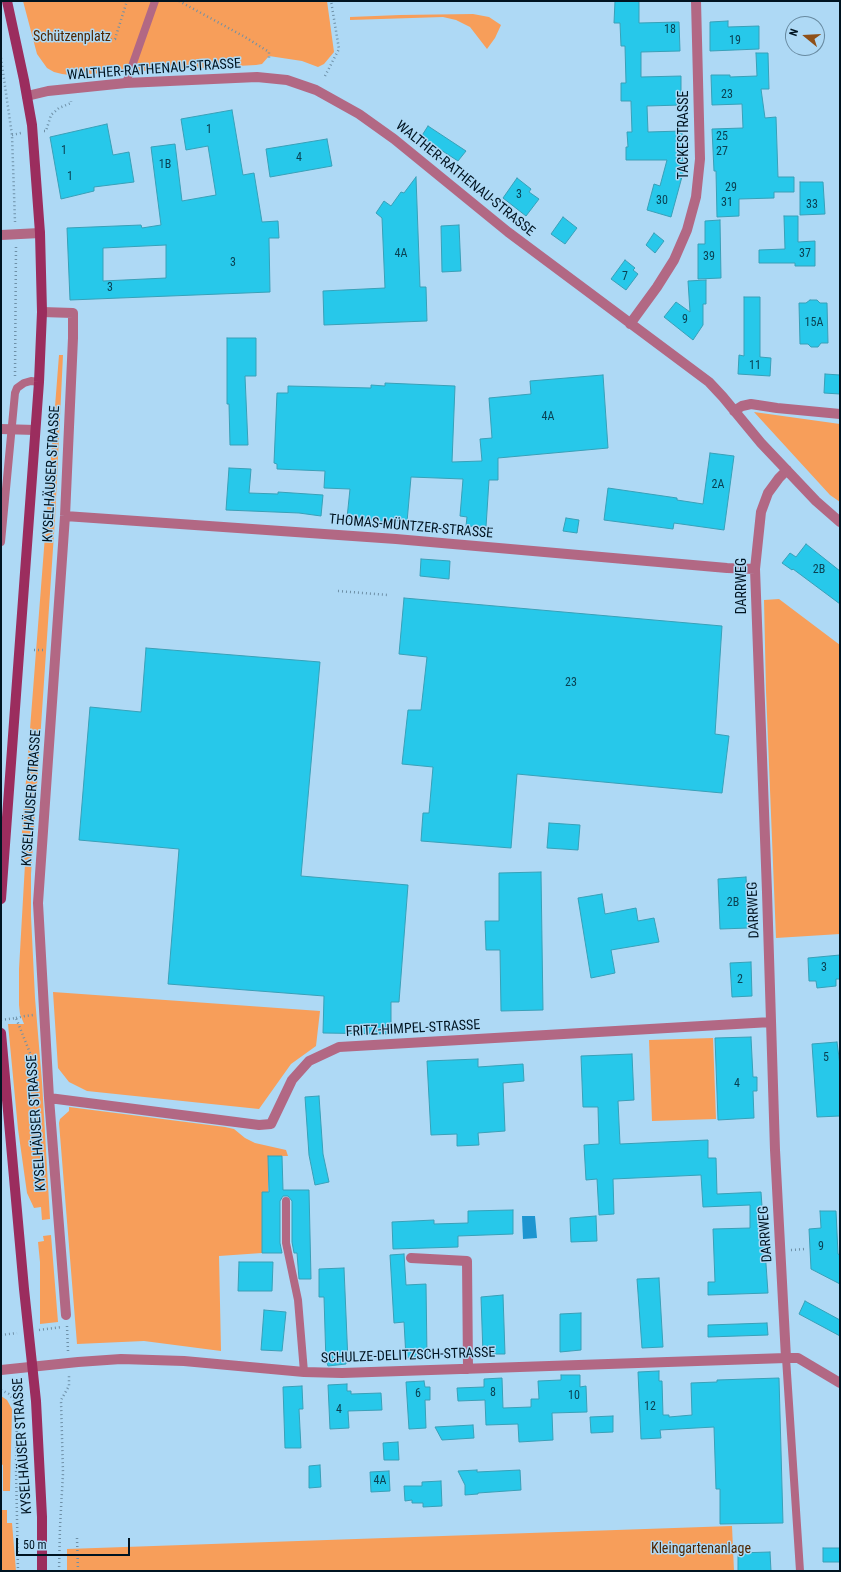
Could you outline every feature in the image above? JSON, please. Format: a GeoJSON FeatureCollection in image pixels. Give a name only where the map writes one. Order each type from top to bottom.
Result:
{"type":"FeatureCollection","features":[{"type":"Feature","properties":{"kind":"main road","name":"KYSELHÄUSER STRASSE"},"geometry":{"type":"LineString","coordinates":[[1,899],[39,382],[42,312],[40,233],[33,132],[7,1]]}},
{"type":"Feature","properties":{"kind":"main road","name":"KYSELHÄUSER STRASSE"},"geometry":{"type":"LineString","coordinates":[[1,1033],[36,1401],[42,1517],[42,1571]]}},
{"type":"Feature","properties":{"kind":"street","name":"TACKESTRASSE"},"geometry":{"type":"LineString","coordinates":[[630,324],[658,287],[674,260],[687,230],[696,197],[700,159],[696,1]]}},
{"type":"Feature","properties":{"kind":"street","name":"WALTHER-RATHENAU-STRASSE"},"geometry":{"type":"LineString","coordinates":[[27,96],[71,89],[126,83],[257,77],[287,80],[316,90],[359,114],[394,139],[508,232],[709,382],[750,432],[816,501],[840,522]]}},
{"type":"Feature","properties":{"kind":"street"},"geometry":{"type":"LineString","coordinates":[[1,235],[40,233]]}},
{"type":"Feature","properties":{"kind":"street","name":"KYSELHÄUSER STRASSE"},"geometry":{"type":"LineString","coordinates":[[42,312],[73,312],[65,516],[38,903],[47,1074],[66,1315]]}},
{"type":"Feature","properties":{"kind":"street"},"geometry":{"type":"LineString","coordinates":[[734,411],[742,406],[751,404],[840,414]]}},
{"type":"Feature","properties":{"kind":"street","name":"KYSELHÄUSER STRASSE"},"geometry":{"type":"LineString","coordinates":[[1,429],[35,430]]}},
{"type":"Feature","properties":{"kind":"street","name":"DARRWEG"},"geometry":{"type":"LineString","coordinates":[[786,1358],[775,1150],[755,569],[761,512],[768,493],[787,470]]}},
{"type":"Feature","properties":{"kind":"street","name":"THOMAS-MÜNTZER-STRASSE"},"geometry":{"type":"LineString","coordinates":[[65,516],[396,539],[727,568],[755,569]]}},
{"type":"Feature","properties":{"kind":"street","name":"FRITZ-HIMPEL-STRASSE"},"geometry":{"type":"LineString","coordinates":[[49,1098],[259,1125],[271,1124],[292,1080],[309,1061],[339,1047],[771,1022]]}},
{"type":"Feature","properties":{"kind":"street"},"geometry":{"type":"LineString","coordinates":[[411,1258],[467,1261],[468,1369]]}},
{"type":"Feature","properties":{"kind":"street","name":"SCHULZE-DELITZSCH-STRASSE"},"geometry":{"type":"LineString","coordinates":[[1,1370],[114,1360],[156,1360],[304,1372],[342,1373],[798,1358],[840,1383]]}},
{"type":"Feature","properties":{"kind":"lane"},"geometry":{"type":"LineString","coordinates":[[126,83],[155,1]]}},
{"type":"Feature","properties":{"kind":"lane"},"geometry":{"type":"LineString","coordinates":[[1,542],[15,393],[17,388],[24,383],[31,381],[39,382]]}},
{"type":"Feature","properties":{"kind":"lane"},"geometry":{"type":"LineString","coordinates":[[286,1201],[286,1243],[298,1300],[304,1372]]}},
{"type":"Feature","properties":{"kind":"lane"},"geometry":{"type":"LineString","coordinates":[[786,1358],[800,1571]]}},
{"type":"Feature","properties":{"kind":"path"},"geometry":{"type":"LineString","coordinates":[[107,40],[115,39],[127,1]]}},
{"type":"Feature","properties":{"kind":"path"},"geometry":{"type":"LineString","coordinates":[[179,1],[245,37],[269,52],[269,59]]}},
{"type":"Feature","properties":{"kind":"path"},"geometry":{"type":"LineString","coordinates":[[325,76],[339,49],[331,1]]}},
{"type":"Feature","properties":{"kind":"path"},"geometry":{"type":"LineString","coordinates":[[1,58],[8,99]]}},
{"type":"Feature","properties":{"kind":"path"},"geometry":{"type":"LineString","coordinates":[[12,135],[46,131],[48,122],[52,115],[59,108],[71,103],[71,89]]}},
{"type":"Feature","properties":{"kind":"path"},"geometry":{"type":"LineString","coordinates":[[338,590],[388,595]]}},
{"type":"Feature","properties":{"kind":"path"},"geometry":{"type":"LineString","coordinates":[[34,650],[44,650]]}},
{"type":"Feature","properties":{"kind":"path"},"geometry":{"type":"LineString","coordinates":[[1,1020],[31,1015]]}},
{"type":"Feature","properties":{"kind":"path"},"geometry":{"type":"LineString","coordinates":[[16,1018],[38,1074],[47,1074]]}},
{"type":"Feature","properties":{"kind":"path"},"geometry":{"type":"LineString","coordinates":[[59,1571],[63,1473],[61,1400],[70,1386],[66,1315]]}},
{"type":"Feature","properties":{"kind":"path"},"geometry":{"type":"LineString","coordinates":[[1,1390],[9,1394],[14,1400],[17,1414],[16,1466],[18,1571]]}},
{"type":"Feature","properties":{"kind":"path"},"geometry":{"type":"LineString","coordinates":[[77,1538],[78,1571]]}},
{"type":"Feature","properties":{"kind":"green space","name":"Schützenplatz"},"geometry":{"type":"Polygon","coordinates":[[[23,1],[327,1],[334,52],[324,64],[318,67],[302,61],[269,56],[262,64],[256,65],[70,75],[62,74],[47,68],[37,54],[23,1]]]}},
{"type":"Feature","properties":{"kind":"green space"},"geometry":{"type":"Polygon","coordinates":[[[473,14],[489,17],[501,25],[495,38],[487,49],[470,27],[456,20],[443,17],[350,20],[350,17],[473,14]]]}},
{"type":"Feature","properties":{"kind":"green space"},"geometry":{"type":"Polygon","coordinates":[[[59,355],[63,355],[55,519],[31,874],[31,916],[35,998],[42,1082],[50,1219],[42,1220],[41,1207],[34,1208],[27,1193],[18,1129],[8,1024],[24,1024],[20,1014],[19,1005],[19,969],[25,864],[21,845],[59,355]]]}},
{"type":"Feature","properties":{"kind":"green space"},"geometry":{"type":"Polygon","coordinates":[[[754,412],[840,424],[840,502],[830,495],[754,412]]]}},
{"type":"Feature","properties":{"kind":"green space"},"geometry":{"type":"Polygon","coordinates":[[[779,599],[840,645],[840,934],[776,938],[766,691],[764,600],[779,599]]]}},
{"type":"Feature","properties":{"kind":"green space"},"geometry":{"type":"Polygon","coordinates":[[[53,992],[320,1011],[316,1046],[291,1064],[259,1109],[87,1091],[69,1082],[58,1068],[53,992]]]}},
{"type":"Feature","properties":{"kind":"green space"},"geometry":{"type":"Polygon","coordinates":[[[713,1038],[716,1119],[652,1121],[649,1040],[713,1038]]]}},
{"type":"Feature","properties":{"kind":"green space"},"geometry":{"type":"Polygon","coordinates":[[[69,1107],[225,1127],[234,1129],[245,1138],[255,1143],[286,1150],[288,1156],[268,1156],[268,1192],[262,1192],[262,1253],[219,1256],[221,1351],[144,1341],[77,1344],[59,1123],[60,1119],[69,1111],[69,1107]]]}},
{"type":"Feature","properties":{"kind":"green space"},"geometry":{"type":"Polygon","coordinates":[[[51,1235],[58,1322],[40,1324],[40,1262],[38,1242],[44,1241],[43,1236],[51,1235]]]}},
{"type":"Feature","properties":{"kind":"green space"},"geometry":{"type":"Polygon","coordinates":[[[1,1396],[7,1400],[12,1409],[10,1491],[3,1491],[3,1465],[1,1464],[1,1396]]]}},
{"type":"Feature","properties":{"kind":"green space"},"geometry":{"type":"Polygon","coordinates":[[[2,1510],[7,1510],[7,1523],[12,1523],[16,1571],[1,1571],[2,1510]]]}},
{"type":"Feature","properties":{"kind":"green space","name":"Kleingartenanlage"},"geometry":{"type":"Polygon","coordinates":[[[732,1526],[734,1571],[67,1571],[67,1549],[732,1526]]]}},
{"type":"Feature","properties":{"kind":"water"},"geometry":{"type":"Polygon","coordinates":[[[522,1216],[535,1216],[537,1238],[523,1239],[522,1216]]]}},
{"type":"Feature","properties":{"kind":"building"},"geometry":{"type":"Polygon","coordinates":[[[615,1],[639,1],[639,23],[679,22],[680,51],[641,52],[641,77],[681,76],[681,105],[647,106],[648,132],[682,131],[683,173],[671,217],[647,210],[654,184],[660,186],[667,160],[626,160],[626,147],[628,147],[627,132],[632,132],[631,101],[621,101],[621,83],[626,83],[625,46],[621,46],[620,23],[614,23],[615,1]]]}},
{"type":"Feature","properties":{"kind":"building"},"geometry":{"type":"Polygon","coordinates":[[[728,21],[728,27],[759,26],[759,49],[710,51],[710,22],[728,21]]]}},
{"type":"Feature","properties":{"kind":"building"},"geometry":{"type":"Polygon","coordinates":[[[756,53],[768,53],[769,89],[761,89],[765,118],[776,117],[778,177],[794,177],[794,192],[774,192],[774,198],[739,199],[739,216],[717,217],[716,171],[714,171],[712,129],[743,128],[742,104],[712,105],[711,75],[730,75],[730,77],[757,76],[756,53]]]}},
{"type":"Feature","properties":{"kind":"building"},"geometry":{"type":"Polygon","coordinates":[[[232,110],[243,175],[254,173],[262,222],[278,221],[279,238],[269,238],[270,292],[70,300],[67,228],[141,225],[142,228],[161,225],[151,147],[175,144],[182,201],[216,195],[208,146],[186,150],[181,119],[232,110]],[[166,245],[103,248],[103,281],[166,278],[166,245]]]}},
{"type":"Feature","properties":{"kind":"building"},"geometry":{"type":"Polygon","coordinates":[[[107,124],[113,155],[129,152],[134,182],[94,187],[94,191],[61,199],[50,137],[107,124]]]}},
{"type":"Feature","properties":{"kind":"building"},"geometry":{"type":"Polygon","coordinates":[[[428,126],[466,151],[458,161],[421,137],[428,126]]]}},
{"type":"Feature","properties":{"kind":"building"},"geometry":{"type":"Polygon","coordinates":[[[327,139],[332,166],[270,177],[266,149],[327,139]]]}},
{"type":"Feature","properties":{"kind":"building"},"geometry":{"type":"Polygon","coordinates":[[[416,177],[420,287],[426,287],[427,321],[324,325],[323,291],[385,288],[382,218],[376,213],[384,201],[391,206],[401,192],[404,193],[416,177]]]}},
{"type":"Feature","properties":{"kind":"building"},"geometry":{"type":"Polygon","coordinates":[[[517,178],[531,189],[529,192],[539,199],[526,216],[503,198],[517,178]]]}},
{"type":"Feature","properties":{"kind":"building"},"geometry":{"type":"Polygon","coordinates":[[[800,182],[823,182],[825,214],[800,215],[800,182]]]}},
{"type":"Feature","properties":{"kind":"building"},"geometry":{"type":"Polygon","coordinates":[[[784,216],[798,216],[798,242],[815,241],[815,266],[795,266],[795,263],[759,263],[759,250],[785,249],[784,216]]]}},
{"type":"Feature","properties":{"kind":"building"},"geometry":{"type":"Polygon","coordinates":[[[563,217],[577,228],[565,244],[551,234],[563,217]]]}},
{"type":"Feature","properties":{"kind":"building"},"geometry":{"type":"Polygon","coordinates":[[[720,220],[721,278],[698,279],[698,244],[705,244],[705,221],[720,220]]]}},
{"type":"Feature","properties":{"kind":"building"},"geometry":{"type":"Polygon","coordinates":[[[459,225],[461,271],[442,272],[441,226],[459,225]]]}},
{"type":"Feature","properties":{"kind":"building"},"geometry":{"type":"Polygon","coordinates":[[[654,233],[664,241],[655,253],[646,245],[654,233]]]}},
{"type":"Feature","properties":{"kind":"building"},"geometry":{"type":"Polygon","coordinates":[[[625,260],[635,268],[633,270],[638,274],[626,290],[611,279],[625,260]]]}},
{"type":"Feature","properties":{"kind":"building"},"geometry":{"type":"Polygon","coordinates":[[[706,280],[706,304],[703,304],[703,325],[693,340],[664,317],[676,302],[690,312],[688,281],[706,280]]]}},
{"type":"Feature","properties":{"kind":"building"},"geometry":{"type":"Polygon","coordinates":[[[744,297],[760,297],[760,357],[771,358],[770,376],[738,374],[739,355],[744,356],[744,297]]]}},
{"type":"Feature","properties":{"kind":"building"},"geometry":{"type":"Polygon","coordinates":[[[810,300],[817,300],[820,303],[827,303],[828,343],[821,343],[818,347],[811,347],[808,344],[800,344],[799,303],[806,303],[810,300]]]}},
{"type":"Feature","properties":{"kind":"building"},"geometry":{"type":"Polygon","coordinates":[[[227,338],[256,338],[256,376],[245,376],[248,445],[230,445],[229,404],[227,404],[227,338]]]}},
{"type":"Feature","properties":{"kind":"building"},"geometry":{"type":"Polygon","coordinates":[[[825,374],[840,375],[840,394],[824,393],[825,374]]]}},
{"type":"Feature","properties":{"kind":"building"},"geometry":{"type":"Polygon","coordinates":[[[603,375],[608,448],[498,458],[498,480],[489,480],[486,527],[466,526],[467,517],[460,516],[463,479],[411,477],[407,522],[392,520],[392,522],[347,518],[350,489],[324,488],[325,471],[277,469],[277,464],[274,463],[277,393],[288,393],[288,386],[371,388],[371,385],[385,386],[385,383],[455,386],[452,462],[482,461],[480,439],[492,438],[489,398],[531,394],[530,381],[603,375]]]}},
{"type":"Feature","properties":{"kind":"building"},"geometry":{"type":"Polygon","coordinates":[[[710,453],[734,456],[724,530],[674,523],[673,529],[604,520],[608,488],[677,498],[677,500],[703,504],[710,453]]]}},
{"type":"Feature","properties":{"kind":"building"},"geometry":{"type":"Polygon","coordinates":[[[229,468],[251,469],[249,493],[278,494],[278,492],[323,495],[321,516],[299,513],[226,510],[229,468]]]}},
{"type":"Feature","properties":{"kind":"building"},"geometry":{"type":"Polygon","coordinates":[[[566,518],[579,520],[577,533],[563,531],[566,518]]]}},
{"type":"Feature","properties":{"kind":"building"},"geometry":{"type":"Polygon","coordinates":[[[806,544],[840,571],[840,604],[793,569],[792,570],[782,563],[790,553],[796,557],[806,544]]]}},
{"type":"Feature","properties":{"kind":"building"},"geometry":{"type":"Polygon","coordinates":[[[421,559],[450,561],[449,579],[420,576],[421,559]]]}},
{"type":"Feature","properties":{"kind":"building"},"geometry":{"type":"Polygon","coordinates":[[[404,598],[722,626],[715,734],[729,736],[722,793],[517,774],[511,848],[421,841],[423,813],[429,813],[433,767],[402,764],[408,710],[421,710],[427,657],[399,654],[404,598]]]}},
{"type":"Feature","properties":{"kind":"building"},"geometry":{"type":"Polygon","coordinates":[[[146,648],[320,662],[301,876],[408,885],[399,1002],[391,1002],[391,1034],[323,1033],[324,996],[168,984],[179,849],[79,840],[90,707],[141,712],[146,648]]]}},
{"type":"Feature","properties":{"kind":"building"},"geometry":{"type":"Polygon","coordinates":[[[549,823],[580,825],[578,850],[547,848],[549,823]]]}},
{"type":"Feature","properties":{"kind":"building"},"geometry":{"type":"Polygon","coordinates":[[[541,872],[543,1010],[501,1011],[500,950],[486,950],[485,921],[499,921],[499,873],[541,872]]]}},
{"type":"Feature","properties":{"kind":"building"},"geometry":{"type":"Polygon","coordinates":[[[746,877],[749,928],[720,929],[718,879],[746,877]]]}},
{"type":"Feature","properties":{"kind":"building"},"geometry":{"type":"Polygon","coordinates":[[[602,894],[605,914],[636,908],[638,921],[654,918],[659,942],[611,950],[615,973],[591,978],[578,898],[602,894]]]}},
{"type":"Feature","properties":{"kind":"building"},"geometry":{"type":"Polygon","coordinates":[[[840,955],[840,979],[836,979],[836,986],[817,988],[816,981],[809,981],[808,958],[840,955]]]}},
{"type":"Feature","properties":{"kind":"building"},"geometry":{"type":"Polygon","coordinates":[[[751,962],[752,996],[732,997],[730,963],[751,962]]]}},
{"type":"Feature","properties":{"kind":"building"},"geometry":{"type":"Polygon","coordinates":[[[751,1037],[753,1077],[757,1077],[757,1091],[753,1091],[754,1118],[718,1120],[715,1038],[751,1037]]]}},
{"type":"Feature","properties":{"kind":"building"},"geometry":{"type":"Polygon","coordinates":[[[837,1042],[840,1065],[840,1116],[817,1117],[812,1044],[837,1042]]]}},
{"type":"Feature","properties":{"kind":"building"},"geometry":{"type":"Polygon","coordinates":[[[632,1054],[634,1100],[618,1101],[620,1144],[708,1140],[708,1158],[716,1158],[717,1194],[761,1192],[768,1293],[708,1295],[708,1282],[715,1282],[713,1229],[750,1228],[750,1205],[703,1207],[701,1175],[613,1179],[614,1214],[599,1215],[597,1179],[586,1180],[584,1145],[599,1144],[598,1107],[583,1107],[581,1056],[632,1054]]]}},
{"type":"Feature","properties":{"kind":"building"},"geometry":{"type":"Polygon","coordinates":[[[478,1059],[478,1067],[523,1064],[524,1081],[503,1083],[505,1131],[478,1133],[479,1145],[457,1146],[457,1134],[431,1135],[427,1061],[478,1059]]]}},
{"type":"Feature","properties":{"kind":"building"},"geometry":{"type":"Polygon","coordinates":[[[319,1096],[323,1154],[329,1182],[315,1185],[309,1155],[305,1097],[319,1096]]]}},
{"type":"Feature","properties":{"kind":"building"},"geometry":{"type":"Polygon","coordinates":[[[268,1156],[282,1156],[283,1190],[309,1190],[311,1279],[299,1279],[297,1253],[294,1253],[292,1242],[292,1201],[288,1196],[283,1196],[280,1201],[280,1243],[282,1253],[262,1253],[262,1192],[269,1192],[268,1156]]]}},
{"type":"Feature","properties":{"kind":"building"},"geometry":{"type":"Polygon","coordinates":[[[513,1210],[513,1234],[458,1236],[458,1247],[393,1249],[392,1222],[434,1220],[434,1224],[468,1223],[468,1211],[513,1210]]]}},
{"type":"Feature","properties":{"kind":"building"},"geometry":{"type":"Polygon","coordinates":[[[820,1211],[836,1211],[838,1254],[840,1255],[840,1284],[811,1269],[809,1229],[821,1228],[820,1211]]]}},
{"type":"Feature","properties":{"kind":"building"},"geometry":{"type":"Polygon","coordinates":[[[596,1216],[597,1241],[571,1242],[570,1218],[596,1216]]]}},
{"type":"Feature","properties":{"kind":"building"},"geometry":{"type":"Polygon","coordinates":[[[404,1254],[406,1285],[426,1284],[427,1356],[406,1358],[404,1322],[394,1323],[390,1255],[404,1254]]]}},
{"type":"Feature","properties":{"kind":"building"},"geometry":{"type":"Polygon","coordinates":[[[239,1262],[273,1262],[272,1291],[238,1291],[239,1262]]]}},
{"type":"Feature","properties":{"kind":"building"},"geometry":{"type":"Polygon","coordinates":[[[344,1268],[348,1362],[346,1362],[346,1364],[328,1366],[326,1363],[324,1297],[319,1297],[319,1269],[344,1268]]]}},
{"type":"Feature","properties":{"kind":"building"},"geometry":{"type":"Polygon","coordinates":[[[659,1278],[663,1347],[642,1348],[637,1279],[659,1278]]]}},
{"type":"Feature","properties":{"kind":"building"},"geometry":{"type":"Polygon","coordinates":[[[503,1295],[505,1354],[483,1354],[481,1297],[503,1295]]]}},
{"type":"Feature","properties":{"kind":"building"},"geometry":{"type":"Polygon","coordinates":[[[805,1301],[840,1320],[840,1336],[799,1314],[805,1301]]]}},
{"type":"Feature","properties":{"kind":"building"},"geometry":{"type":"Polygon","coordinates":[[[264,1310],[286,1312],[282,1351],[261,1350],[264,1310]]]}},
{"type":"Feature","properties":{"kind":"building"},"geometry":{"type":"Polygon","coordinates":[[[581,1313],[581,1350],[560,1352],[560,1314],[581,1313]]]}},
{"type":"Feature","properties":{"kind":"building"},"geometry":{"type":"Polygon","coordinates":[[[767,1323],[768,1335],[708,1337],[708,1325],[767,1323]]]}},
{"type":"Feature","properties":{"kind":"building"},"geometry":{"type":"Polygon","coordinates":[[[659,1371],[659,1381],[662,1381],[663,1415],[669,1415],[669,1417],[692,1415],[691,1383],[717,1382],[717,1380],[779,1378],[783,1523],[720,1524],[720,1489],[716,1489],[714,1427],[660,1430],[661,1438],[641,1439],[638,1372],[659,1371]]]}},
{"type":"Feature","properties":{"kind":"building"},"geometry":{"type":"Polygon","coordinates":[[[561,1375],[580,1375],[580,1387],[586,1386],[587,1412],[552,1413],[553,1440],[519,1442],[518,1424],[486,1425],[485,1400],[458,1401],[457,1388],[484,1387],[484,1379],[502,1378],[503,1408],[531,1407],[531,1399],[539,1399],[538,1381],[561,1380],[561,1375]]]}},
{"type":"Feature","properties":{"kind":"building"},"geometry":{"type":"Polygon","coordinates":[[[424,1381],[425,1387],[430,1387],[430,1400],[425,1400],[426,1428],[409,1429],[406,1382],[424,1381]]]}},
{"type":"Feature","properties":{"kind":"building"},"geometry":{"type":"Polygon","coordinates":[[[347,1384],[347,1391],[351,1391],[351,1394],[381,1393],[382,1410],[348,1411],[349,1428],[330,1429],[328,1385],[347,1384]]]}},
{"type":"Feature","properties":{"kind":"building"},"geometry":{"type":"Polygon","coordinates":[[[302,1386],[303,1409],[299,1409],[301,1448],[285,1448],[283,1387],[302,1386]]]}},
{"type":"Feature","properties":{"kind":"building"},"geometry":{"type":"Polygon","coordinates":[[[613,1416],[613,1432],[591,1433],[590,1417],[613,1416]]]}},
{"type":"Feature","properties":{"kind":"building"},"geometry":{"type":"Polygon","coordinates":[[[473,1425],[474,1438],[442,1440],[435,1427],[473,1425]]]}},
{"type":"Feature","properties":{"kind":"building"},"geometry":{"type":"Polygon","coordinates":[[[398,1442],[399,1460],[384,1460],[383,1443],[398,1442]]]}},
{"type":"Feature","properties":{"kind":"building"},"geometry":{"type":"Polygon","coordinates":[[[320,1465],[321,1487],[309,1488],[309,1466],[320,1465]]]}},
{"type":"Feature","properties":{"kind":"building"},"geometry":{"type":"Polygon","coordinates":[[[477,1470],[477,1472],[520,1470],[521,1490],[465,1495],[465,1485],[458,1471],[477,1470]]]}},
{"type":"Feature","properties":{"kind":"building"},"geometry":{"type":"Polygon","coordinates":[[[389,1471],[390,1491],[371,1492],[370,1472],[389,1471]]]}},
{"type":"Feature","properties":{"kind":"building"},"geometry":{"type":"Polygon","coordinates":[[[441,1481],[442,1506],[423,1507],[423,1503],[412,1503],[412,1500],[405,1501],[404,1486],[422,1486],[422,1482],[441,1481]]]}},
{"type":"Feature","properties":{"kind":"building"},"geometry":{"type":"Polygon","coordinates":[[[823,1548],[840,1548],[840,1562],[823,1562],[823,1548]]]}},
{"type":"Feature","properties":{"kind":"building"},"geometry":{"type":"Polygon","coordinates":[[[770,1552],[771,1571],[738,1571],[738,1553],[770,1552]]]}}]}
